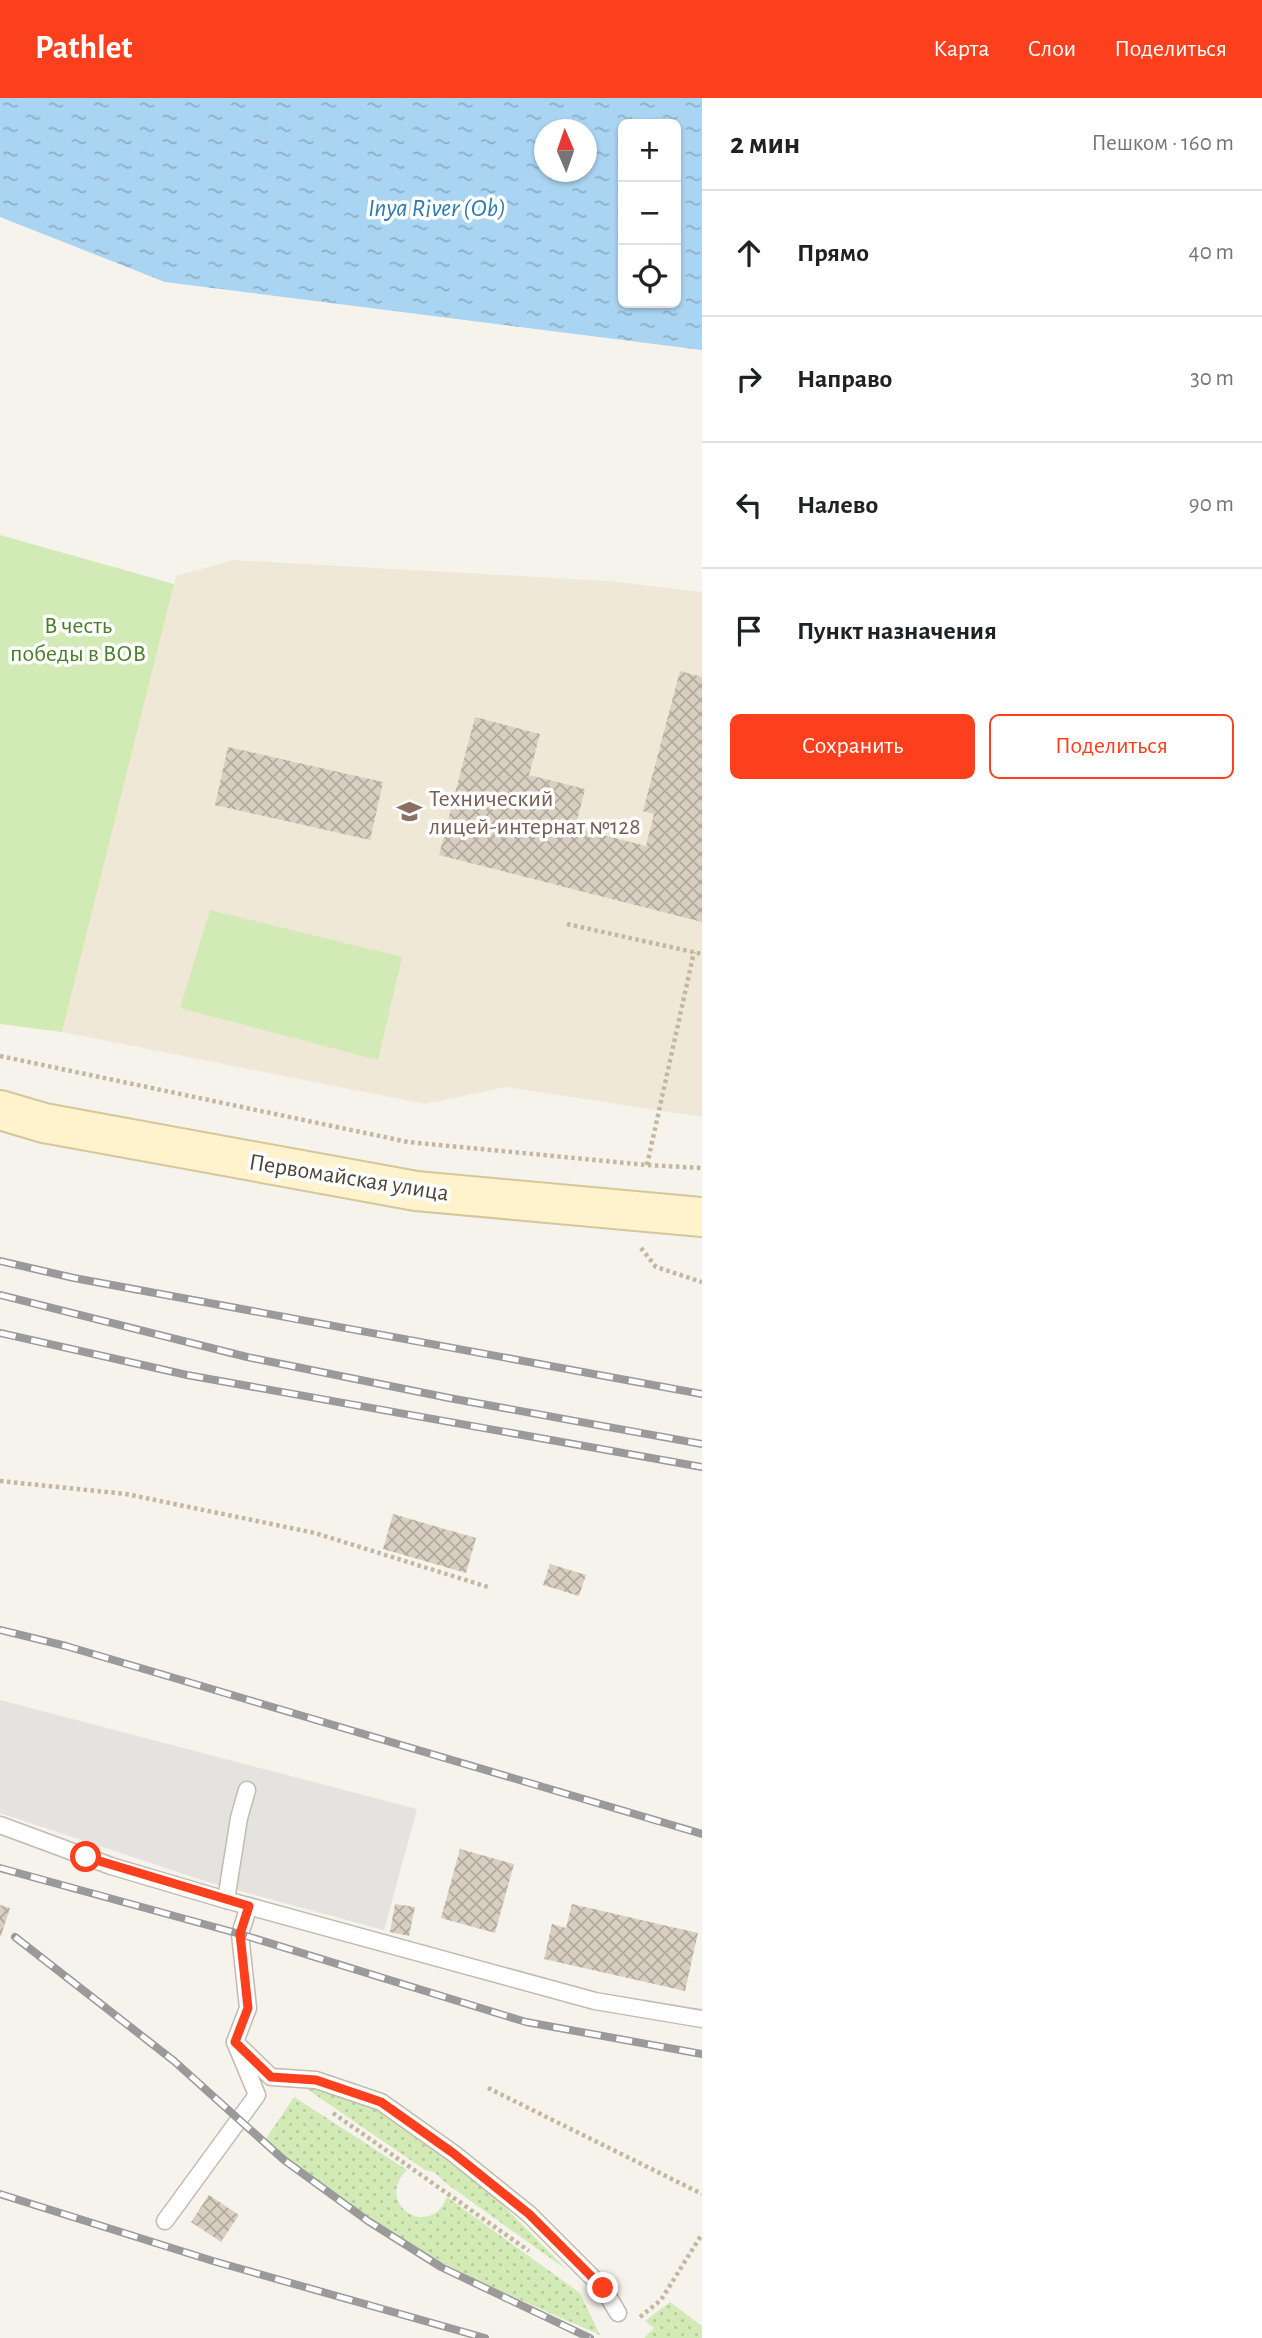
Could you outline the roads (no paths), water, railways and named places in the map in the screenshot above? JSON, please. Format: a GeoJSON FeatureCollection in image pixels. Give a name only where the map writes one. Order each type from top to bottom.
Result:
{"type":"FeatureCollection","features":[{"type":"Feature","properties":{"kind":"main road","name":"Первомайская улица"},"geometry":{"type":"LineString","coordinates":[[0,1110],[44,1123],[416,1191],[702,1217]]}},
{"type":"Feature","properties":{"kind":"lane"},"geometry":{"type":"LineString","coordinates":[[226,1900],[239,1818],[247,1790]]}},
{"type":"Feature","properties":{"kind":"lane"},"geometry":{"type":"LineString","coordinates":[[0,1825],[111,1866],[226,1900],[595,2001],[702,2019]]}},
{"type":"Feature","properties":{"kind":"lane"},"geometry":{"type":"LineString","coordinates":[[165,2221],[257,2095],[235,2042],[248,2008],[240,1934],[249,1906]]}},
{"type":"Feature","properties":{"kind":"lane"},"geometry":{"type":"LineString","coordinates":[[235,2042],[271,2077],[316,2080],[381,2102],[391,2109],[453,2153],[529,2214],[603,2288],[618,2313]]}},
{"type":"Feature","properties":{"kind":"water","name":"Inya River (Ob)"},"geometry":{"type":"Polygon","coordinates":[[[0,98],[702,98],[702,350],[165,282],[0,217],[0,98]]]}},
{"type":"Feature","properties":{"kind":"railway"},"geometry":{"type":"LineString","coordinates":[[0,1261],[74,1278],[702,1394]]}},
{"type":"Feature","properties":{"kind":"railway"},"geometry":{"type":"LineString","coordinates":[[0,1295],[247,1357],[449,1398],[702,1444]]}},
{"type":"Feature","properties":{"kind":"railway"},"geometry":{"type":"LineString","coordinates":[[0,1333],[187,1375],[702,1467]]}},
{"type":"Feature","properties":{"kind":"railway"},"geometry":{"type":"LineString","coordinates":[[0,1630],[66,1646],[702,1834]]}},
{"type":"Feature","properties":{"kind":"railway"},"geometry":{"type":"LineString","coordinates":[[0,1868],[240,1934],[526,2022],[702,2054]]}},
{"type":"Feature","properties":{"kind":"railway"},"geometry":{"type":"LineString","coordinates":[[15,1937],[174,2061],[284,2160],[368,2221],[441,2267],[590,2338]]}},
{"type":"Feature","properties":{"kind":"railway"},"geometry":{"type":"LineString","coordinates":[[0,2194],[213,2261],[485,2338]]}},
{"type":"Feature","properties":{"kind":"place","name":"Технический лицей-интернат №128"},"geometry":{"type":"Point","coordinates":[409,812]}},
{"type":"Feature","properties":{"kind":"park label","name":"В честь победы в ВОВ"},"geometry":{"type":"Point","coordinates":[78,639]}}]}
